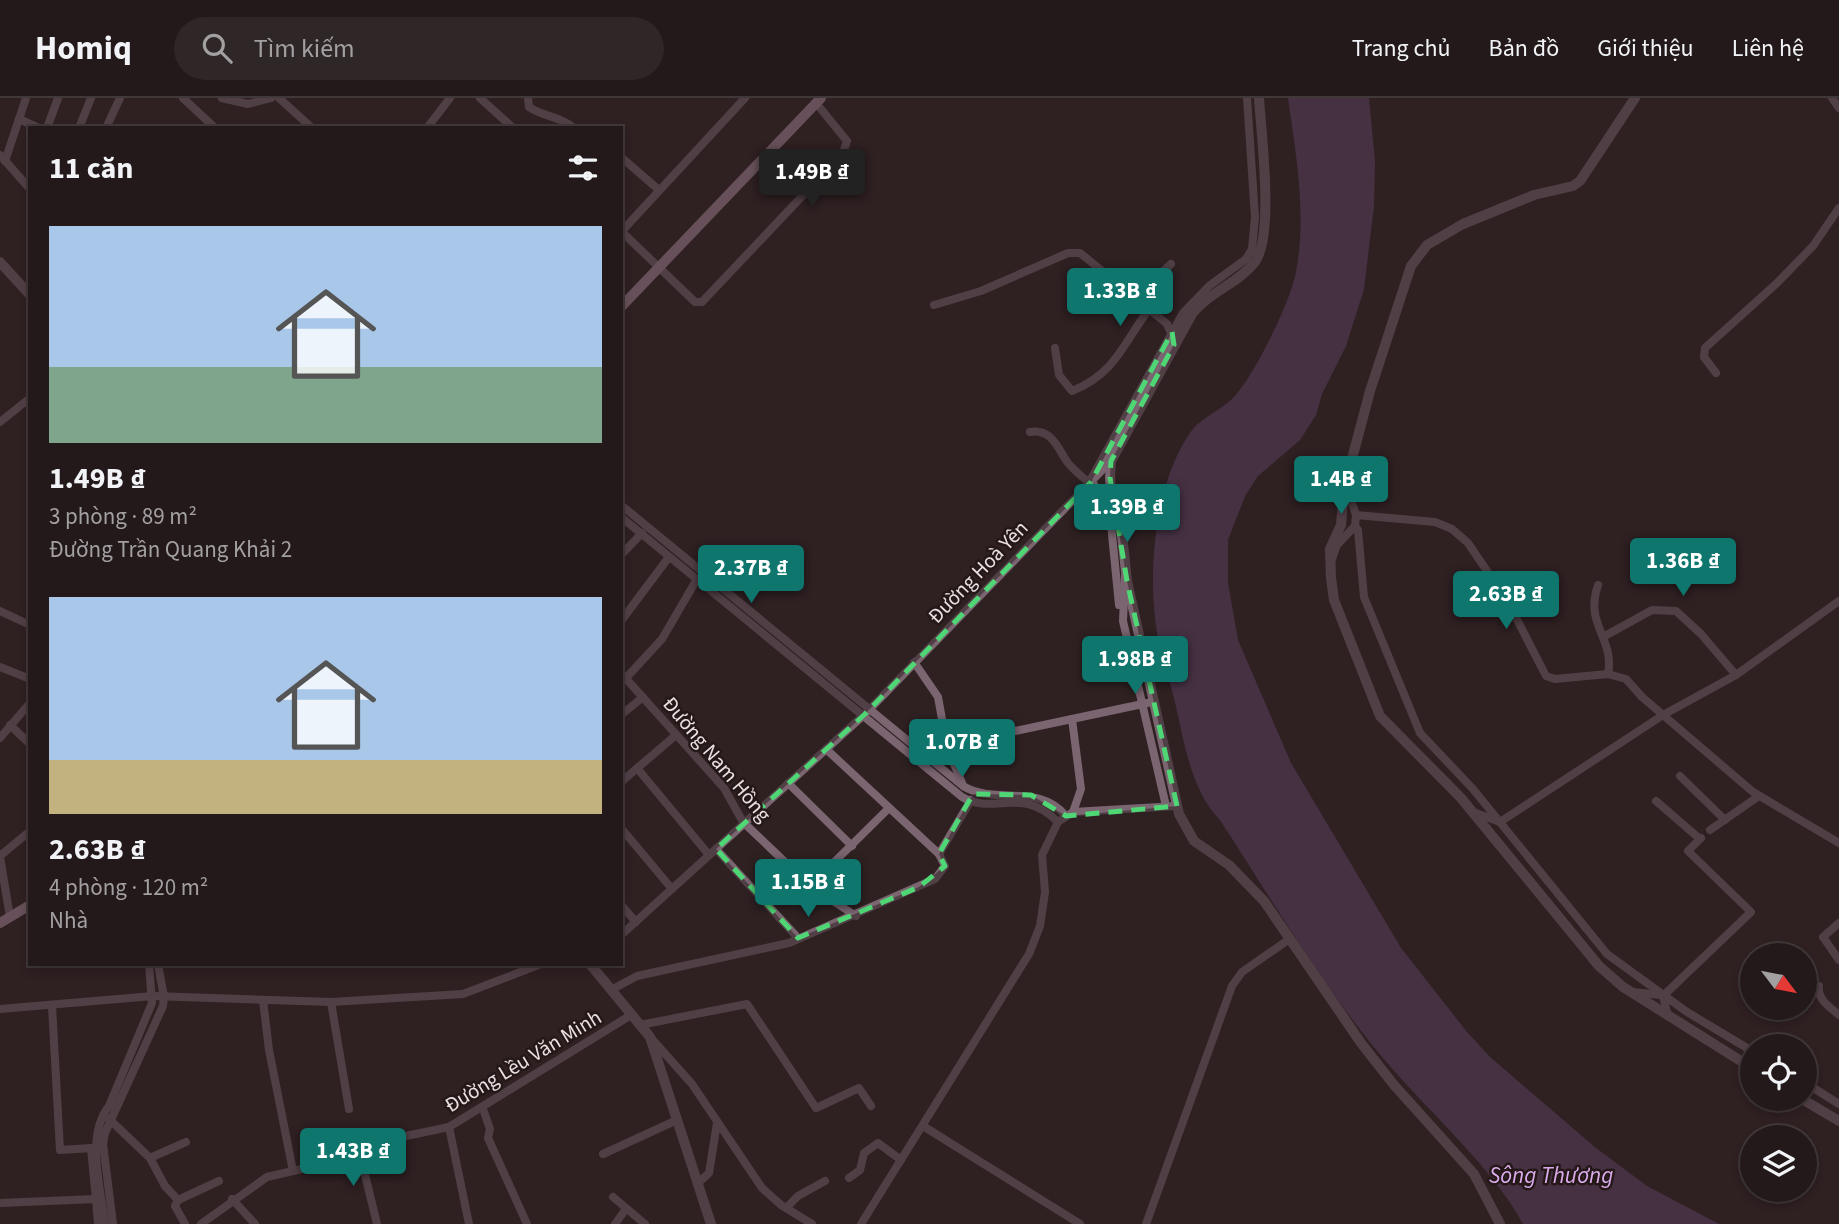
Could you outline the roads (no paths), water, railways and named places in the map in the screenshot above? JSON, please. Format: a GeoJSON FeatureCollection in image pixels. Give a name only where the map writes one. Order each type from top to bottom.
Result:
{"type":"FeatureCollection","features":[{"type":"Feature","properties":{"kind":"main road"},"geometry":{"type":"LineString","coordinates":[[623,305],[819,100]]}},
{"type":"Feature","properties":{"kind":"main road"},"geometry":{"type":"LineString","coordinates":[[5,920],[28,906]]}},
{"type":"Feature","properties":{"kind":"street"},"geometry":{"type":"LineString","coordinates":[[26,98],[3,158],[28,187]]}},
{"type":"Feature","properties":{"kind":"street"},"geometry":{"type":"LineString","coordinates":[[48,126],[58,98]]}},
{"type":"Feature","properties":{"kind":"street"},"geometry":{"type":"LineString","coordinates":[[80,126],[91,98]]}},
{"type":"Feature","properties":{"kind":"street"},"geometry":{"type":"LineString","coordinates":[[107,126],[120,98]]}},
{"type":"Feature","properties":{"kind":"street"},"geometry":{"type":"LineString","coordinates":[[183,98],[213,126]]}},
{"type":"Feature","properties":{"kind":"street"},"geometry":{"type":"LineString","coordinates":[[222,98],[248,104],[271,98]]}},
{"type":"Feature","properties":{"kind":"street"},"geometry":{"type":"LineString","coordinates":[[279,98],[292,106],[310,126]]}},
{"type":"Feature","properties":{"kind":"street"},"geometry":{"type":"LineString","coordinates":[[429,126],[450,98]]}},
{"type":"Feature","properties":{"kind":"street"},"geometry":{"type":"LineString","coordinates":[[480,98],[511,126]]}},
{"type":"Feature","properties":{"kind":"street"},"geometry":{"type":"LineString","coordinates":[[528,98],[529,107],[534,111],[564,119],[572,126]]}},
{"type":"Feature","properties":{"kind":"street"},"geometry":{"type":"LineString","coordinates":[[623,229],[745,98]]}},
{"type":"Feature","properties":{"kind":"street"},"geometry":{"type":"LineString","coordinates":[[1091,482],[1183,313],[1209,286],[1246,258],[1252,249],[1255,216],[1247,98]]}},
{"type":"Feature","properties":{"kind":"street"},"geometry":{"type":"LineString","coordinates":[[1252,98],[1248,111],[1261,136]]}},
{"type":"Feature","properties":{"kind":"street"},"geometry":{"type":"LineString","coordinates":[[1183,313],[1198,306],[1245,272],[1259,257],[1265,218],[1259,98]]}},
{"type":"Feature","properties":{"kind":"street"},"geometry":{"type":"LineString","coordinates":[[1832,98],[1839,108]]}},
{"type":"Feature","properties":{"kind":"street"},"geometry":{"type":"LineString","coordinates":[[623,233],[695,302],[702,302],[843,153],[846,141],[819,100]]}},
{"type":"Feature","properties":{"kind":"street"},"geometry":{"type":"LineString","coordinates":[[1630,101],[1580,181],[1566,188],[1534,195],[1463,224],[1442,235],[1418,254],[1410,266],[1394,325],[1370,391],[1344,489],[1341,525],[1330,549],[1334,600],[1380,716],[1471,810],[1582,948],[1630,992],[1740,1061]]}},
{"type":"Feature","properties":{"kind":"street"},"geometry":{"type":"LineString","coordinates":[[19,119],[35,126]]}},
{"type":"Feature","properties":{"kind":"street"},"geometry":{"type":"LineString","coordinates":[[623,159],[659,190]]}},
{"type":"Feature","properties":{"kind":"street"},"geometry":{"type":"LineString","coordinates":[[1716,373],[1704,357],[1705,348],[1777,284],[1813,247],[1839,208]]}},
{"type":"Feature","properties":{"kind":"street"},"geometry":{"type":"LineString","coordinates":[[934,305],[981,291],[1068,253],[1080,253],[1163,319],[1172,332],[1174,345]]}},
{"type":"Feature","properties":{"kind":"street"},"geometry":{"type":"LineString","coordinates":[[0,262],[28,289]]}},
{"type":"Feature","properties":{"kind":"street"},"geometry":{"type":"LineString","coordinates":[[1134,297],[1171,264]]}},
{"type":"Feature","properties":{"kind":"street"},"geometry":{"type":"LineString","coordinates":[[1147,704],[1121,525],[1111,493],[1111,461],[1198,306]]}},
{"type":"Feature","properties":{"kind":"street"},"geometry":{"type":"LineString","coordinates":[[1055,348],[1059,375],[1072,391],[1091,383],[1115,361],[1149,309]]}},
{"type":"Feature","properties":{"kind":"street"},"geometry":{"type":"LineString","coordinates":[[0,422],[28,400]]}},
{"type":"Feature","properties":{"kind":"street"},"geometry":{"type":"LineString","coordinates":[[1030,432],[1043,432],[1057,443],[1067,461],[1091,482],[1107,508],[1111,524],[1115,589],[1147,704],[1171,806],[1194,841],[1229,865],[1264,901],[1288,940],[1394,1085],[1474,1174],[1500,1224]]}},
{"type":"Feature","properties":{"kind":"street","name":"Đường Hoà Yên"},"geometry":{"type":"LineString","coordinates":[[623,933],[867,711],[1111,461]]}},
{"type":"Feature","properties":{"kind":"street"},"geometry":{"type":"LineString","coordinates":[[1330,565],[1337,545],[1355,526],[1356,515],[1350,497],[1352,465]]}},
{"type":"Feature","properties":{"kind":"street"},"geometry":{"type":"LineString","coordinates":[[623,507],[972,797],[1024,802],[1039,807],[1058,822]]}},
{"type":"Feature","properties":{"kind":"street"},"geometry":{"type":"LineString","coordinates":[[1356,515],[1420,519],[1452,529],[1486,565],[1546,676],[1555,679],[1608,674],[1626,679],[1663,716],[1759,796],[1839,843]]}},
{"type":"Feature","properties":{"kind":"street"},"geometry":{"type":"LineString","coordinates":[[623,519],[963,786],[972,797]]}},
{"type":"Feature","properties":{"kind":"street"},"geometry":{"type":"LineString","coordinates":[[1355,526],[1359,530],[1364,597],[1413,722],[1500,822],[1607,954],[1664,996],[1740,1044]]}},
{"type":"Feature","properties":{"kind":"street"},"geometry":{"type":"LineString","coordinates":[[623,553],[642,533]]}},
{"type":"Feature","properties":{"kind":"street"},"geometry":{"type":"LineString","coordinates":[[623,618],[669,557]]}},
{"type":"Feature","properties":{"kind":"street"},"geometry":{"type":"LineString","coordinates":[[1123,621],[1122,589],[1126,569]]}},
{"type":"Feature","properties":{"kind":"street"},"geometry":{"type":"LineString","coordinates":[[624,675],[662,639],[697,579]]}},
{"type":"Feature","properties":{"kind":"street"},"geometry":{"type":"LineString","coordinates":[[1598,585],[1593,609],[1610,656],[1608,674]]}},
{"type":"Feature","properties":{"kind":"street"},"geometry":{"type":"LineString","coordinates":[[1500,822],[1663,716],[1736,675],[1839,601]]}},
{"type":"Feature","properties":{"kind":"street"},"geometry":{"type":"LineString","coordinates":[[1603,637],[1652,610],[1676,611],[1701,634],[1736,675]]}},
{"type":"Feature","properties":{"kind":"street"},"geometry":{"type":"LineString","coordinates":[[0,611],[28,624]]}},
{"type":"Feature","properties":{"kind":"street"},"geometry":{"type":"LineString","coordinates":[[914,662],[938,697],[948,751],[963,786]]}},
{"type":"Feature","properties":{"kind":"street"},"geometry":{"type":"LineString","coordinates":[[0,667],[28,678]]}},
{"type":"Feature","properties":{"kind":"street","name":"Đường Nam Hồng"},"geometry":{"type":"LineString","coordinates":[[624,675],[724,788],[743,822],[810,886],[856,916]]}},
{"type":"Feature","properties":{"kind":"street"},"geometry":{"type":"LineString","coordinates":[[623,713],[643,697]]}},
{"type":"Feature","properties":{"kind":"street"},"geometry":{"type":"LineString","coordinates":[[948,751],[1005,734],[1147,704]]}},
{"type":"Feature","properties":{"kind":"street"},"geometry":{"type":"LineString","coordinates":[[0,737],[28,705]]}},
{"type":"Feature","properties":{"kind":"street"},"geometry":{"type":"LineString","coordinates":[[861,1224],[1029,954],[1040,926],[1045,892],[1042,855],[1058,822],[1069,814],[1081,789],[1072,719]]}},
{"type":"Feature","properties":{"kind":"street"},"geometry":{"type":"LineString","coordinates":[[10,725],[28,742]]}},
{"type":"Feature","properties":{"kind":"street"},"geometry":{"type":"LineString","coordinates":[[623,780],[676,735]]}},
{"type":"Feature","properties":{"kind":"street"},"geometry":{"type":"LineString","coordinates":[[611,990],[637,976],[776,946],[856,916],[934,879],[945,866],[939,854],[826,749]]}},
{"type":"Feature","properties":{"kind":"street"},"geometry":{"type":"LineString","coordinates":[[638,768],[713,852],[798,938]]}},
{"type":"Feature","properties":{"kind":"street"},"geometry":{"type":"LineString","coordinates":[[1680,776],[1725,820]]}},
{"type":"Feature","properties":{"kind":"street"},"geometry":{"type":"LineString","coordinates":[[788,783],[852,846]]}},
{"type":"Feature","properties":{"kind":"street"},"geometry":{"type":"LineString","coordinates":[[972,797],[1031,795],[1048,800],[1069,814],[1171,806]]}},
{"type":"Feature","properties":{"kind":"street"},"geometry":{"type":"LineString","coordinates":[[1710,830],[1759,796]]}},
{"type":"Feature","properties":{"kind":"street"},"geometry":{"type":"LineString","coordinates":[[939,854],[972,797]]}},
{"type":"Feature","properties":{"kind":"street"},"geometry":{"type":"LineString","coordinates":[[1656,801],[1700,839],[1688,851],[1751,912],[1664,996]]}},
{"type":"Feature","properties":{"kind":"street"},"geometry":{"type":"LineString","coordinates":[[810,886],[889,808]]}},
{"type":"Feature","properties":{"kind":"street"},"geometry":{"type":"LineString","coordinates":[[1471,810],[1500,822]]}},
{"type":"Feature","properties":{"kind":"street"},"geometry":{"type":"LineString","coordinates":[[623,830],[672,890]]}},
{"type":"Feature","properties":{"kind":"street"},"geometry":{"type":"LineString","coordinates":[[5,920],[0,856],[28,833]]}},
{"type":"Feature","properties":{"kind":"street"},"geometry":{"type":"LineString","coordinates":[[623,907],[636,922]]}},
{"type":"Feature","properties":{"kind":"street"},"geometry":{"type":"LineString","coordinates":[[1839,923],[1823,937],[1839,960]]}},
{"type":"Feature","properties":{"kind":"street"},"geometry":{"type":"LineString","coordinates":[[1146,1224],[1232,986],[1242,972],[1288,940]]}},
{"type":"Feature","properties":{"kind":"street"},"geometry":{"type":"LineString","coordinates":[[105,1224],[97,1145],[101,1116],[108,1106],[153,996],[149,966]]}},
{"type":"Feature","properties":{"kind":"street"},"geometry":{"type":"LineString","coordinates":[[113,1224],[103,1144],[110,1119],[118,1109],[164,997],[158,966]]}},
{"type":"Feature","properties":{"kind":"street"},"geometry":{"type":"LineString","coordinates":[[0,1009],[153,996],[331,1002],[463,994],[536,966]]}},
{"type":"Feature","properties":{"kind":"street"},"geometry":{"type":"LineString","coordinates":[[592,966],[692,1084],[762,1188],[786,1208],[812,1224]]}},
{"type":"Feature","properties":{"kind":"street"},"geometry":{"type":"LineString","coordinates":[[1819,986],[1818,993],[1823,1001],[1839,1015]]}},
{"type":"Feature","properties":{"kind":"street"},"geometry":{"type":"LineString","coordinates":[[1630,992],[1664,996]]}},
{"type":"Feature","properties":{"kind":"street"},"geometry":{"type":"LineString","coordinates":[[1664,996],[1668,1016]]}},
{"type":"Feature","properties":{"kind":"street"},"geometry":{"type":"LineString","coordinates":[[263,1000],[269,1050],[293,1171]]}},
{"type":"Feature","properties":{"kind":"street"},"geometry":{"type":"LineString","coordinates":[[331,1002],[349,1109]]}},
{"type":"Feature","properties":{"kind":"street"},"geometry":{"type":"LineString","coordinates":[[640,1025],[747,1004],[816,1108],[859,1088],[871,1105]]}},
{"type":"Feature","properties":{"kind":"street"},"geometry":{"type":"LineString","coordinates":[[52,1006],[60,1150],[91,1148],[99,1224]]}},
{"type":"Feature","properties":{"kind":"street","name":"Đường Lều Văn Minh"},"geometry":{"type":"LineString","coordinates":[[202,1223],[232,1199],[267,1177],[293,1171],[358,1146],[449,1127],[631,1015]]}},
{"type":"Feature","properties":{"kind":"street"},"geometry":{"type":"LineString","coordinates":[[650,1037],[711,1224]]}},
{"type":"Feature","properties":{"kind":"street"},"geometry":{"type":"LineString","coordinates":[[1817,1091],[1839,1105]]}},
{"type":"Feature","properties":{"kind":"street"},"geometry":{"type":"LineString","coordinates":[[1820,1110],[1839,1105]]}},
{"type":"Feature","properties":{"kind":"street"},"geometry":{"type":"LineString","coordinates":[[1817,1108],[1839,1121]]}},
{"type":"Feature","properties":{"kind":"street"},"geometry":{"type":"LineString","coordinates":[[482,1109],[490,1129],[488,1138],[527,1224]]}},
{"type":"Feature","properties":{"kind":"street"},"geometry":{"type":"LineString","coordinates":[[101,1116],[110,1119],[150,1158],[156,1172],[178,1200]]}},
{"type":"Feature","properties":{"kind":"street"},"geometry":{"type":"LineString","coordinates":[[603,1154],[677,1120]]}},
{"type":"Feature","properties":{"kind":"street"},"geometry":{"type":"LineString","coordinates":[[698,1183],[709,1173],[717,1123]]}},
{"type":"Feature","properties":{"kind":"street"},"geometry":{"type":"LineString","coordinates":[[923,1126],[1080,1224]]}},
{"type":"Feature","properties":{"kind":"street"},"geometry":{"type":"LineString","coordinates":[[449,1127],[469,1224]]}},
{"type":"Feature","properties":{"kind":"street"},"geometry":{"type":"LineString","coordinates":[[150,1158],[186,1142]]}},
{"type":"Feature","properties":{"kind":"street"},"geometry":{"type":"LineString","coordinates":[[849,1178],[860,1170],[864,1153],[878,1143],[901,1160]]}},
{"type":"Feature","properties":{"kind":"street"},"geometry":{"type":"LineString","coordinates":[[358,1146],[377,1224]]}},
{"type":"Feature","properties":{"kind":"street"},"geometry":{"type":"LineString","coordinates":[[185,1224],[175,1206],[178,1200],[219,1181]]}},
{"type":"Feature","properties":{"kind":"street"},"geometry":{"type":"LineString","coordinates":[[786,1208],[798,1196],[825,1181]]}},
{"type":"Feature","properties":{"kind":"street"},"geometry":{"type":"LineString","coordinates":[[613,1197],[645,1224]]}},
{"type":"Feature","properties":{"kind":"street"},"geometry":{"type":"LineString","coordinates":[[0,1203],[96,1199]]}},
{"type":"Feature","properties":{"kind":"street"},"geometry":{"type":"LineString","coordinates":[[232,1199],[255,1224]]}},
{"type":"Feature","properties":{"kind":"street"},"geometry":{"type":"LineString","coordinates":[[615,1224],[626,1209]]}},
{"type":"Feature","properties":{"kind":"water","name":"Sông Thương"},"geometry":{"type":"Polygon","coordinates":[[[1288,98],[1369,98],[1375,161],[1374,206],[1364,289],[1346,346],[1322,394],[1316,415],[1300,440],[1258,476],[1245,496],[1228,540],[1228,583],[1238,640],[1291,763],[1401,948],[1467,1032],[1490,1057],[1596,1148],[1647,1186],[1719,1224],[1523,1224],[1495,1182],[1389,1065],[1343,1007],[1210,808],[1195,779],[1156,626],[1153,579],[1157,528],[1168,479],[1188,436],[1197,425],[1226,404],[1241,389],[1270,339],[1293,285],[1301,229],[1297,163],[1288,98]]]}}]}
